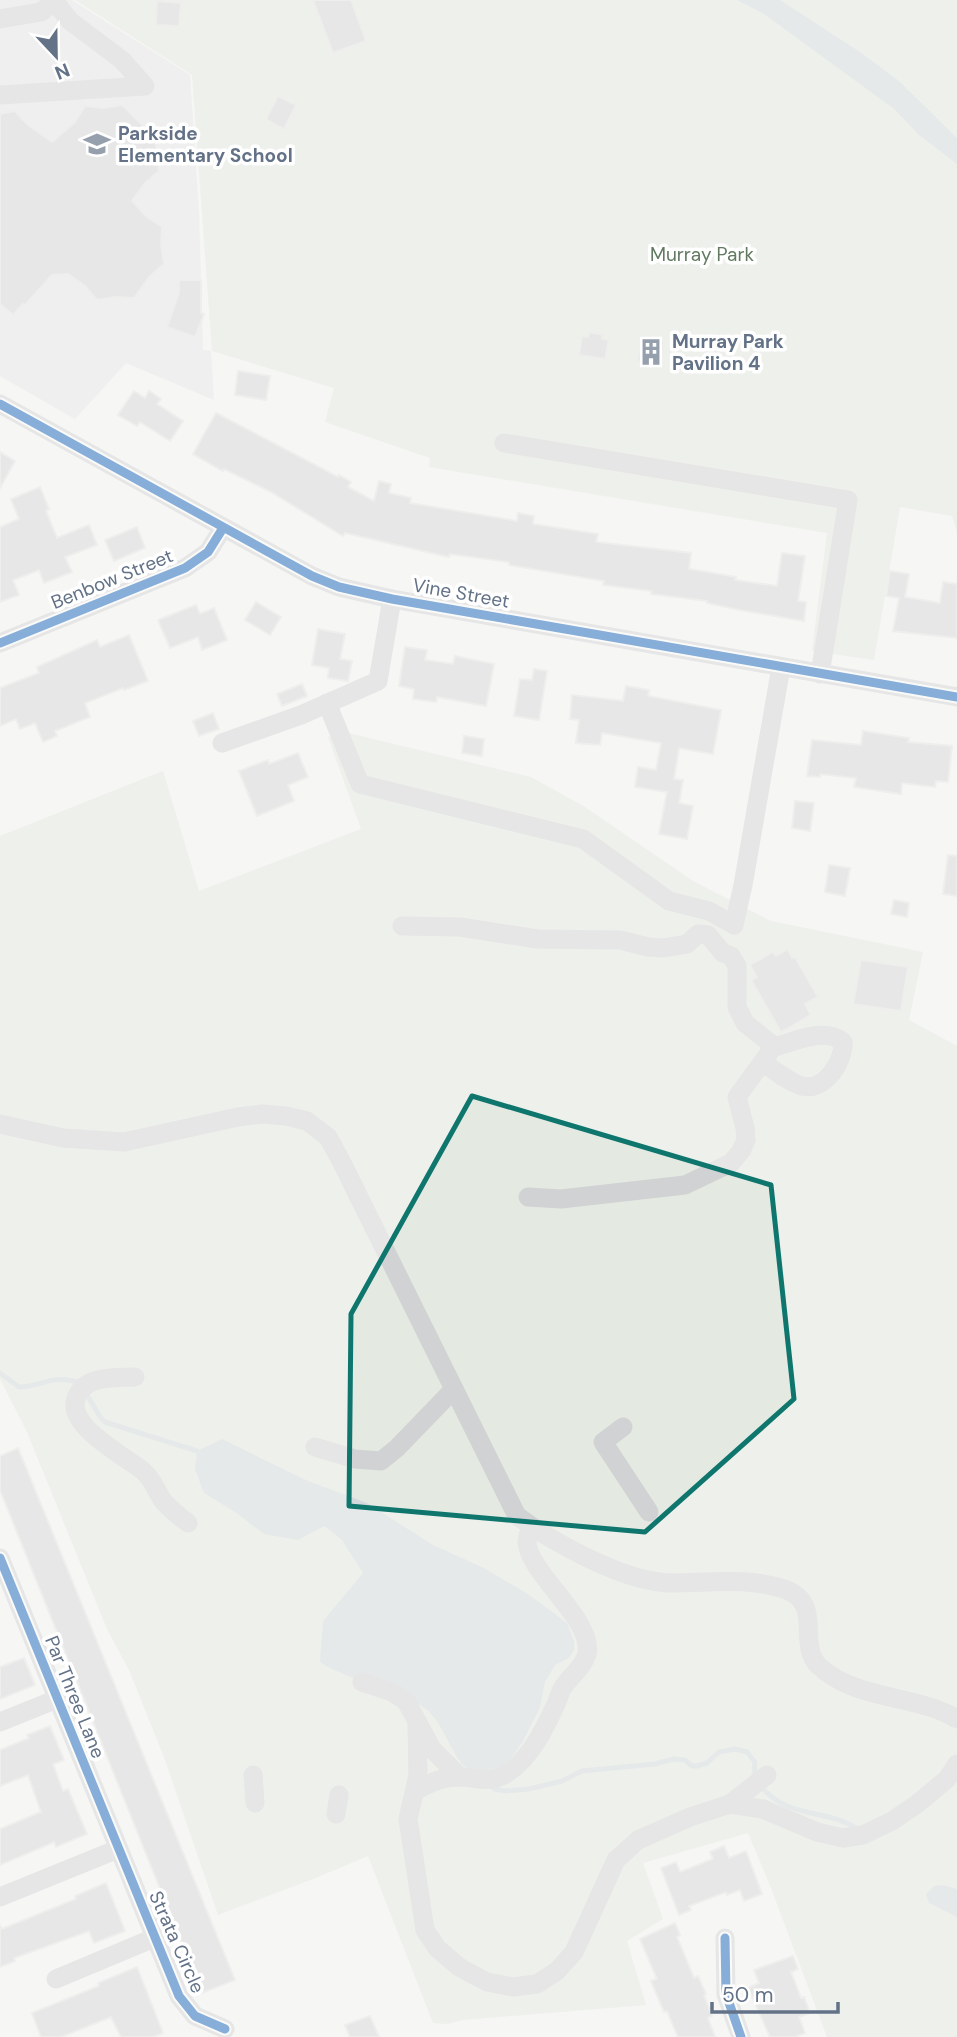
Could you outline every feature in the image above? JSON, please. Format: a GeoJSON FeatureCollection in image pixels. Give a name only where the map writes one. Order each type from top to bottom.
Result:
{"type":"FeatureCollection","features":[{"type":"Feature","properties":{"kind":"street"},"geometry":{"type":"LineString","coordinates":[[0,19],[41,12],[56,1],[70,21],[122,60],[145,86],[0,95]]}},
{"type":"Feature","properties":{"kind":"street","name":"Vine Street"},"geometry":{"type":"LineString","coordinates":[[0,404],[223,528],[312,576],[339,587],[392,599],[957,697]]}},
{"type":"Feature","properties":{"kind":"street"},"geometry":{"type":"LineString","coordinates":[[504,443],[848,500],[820,674]]}},
{"type":"Feature","properties":{"kind":"street","name":"Benbow Street"},"geometry":{"type":"LineString","coordinates":[[0,643],[185,568],[208,552],[223,528]]}},
{"type":"Feature","properties":{"kind":"street"},"geometry":{"type":"LineString","coordinates":[[222,743],[301,715],[378,681],[392,599]]}},
{"type":"Feature","properties":{"kind":"street"},"geometry":{"type":"LineString","coordinates":[[327,703],[360,784],[583,839],[669,901],[709,911],[734,925],[781,667]]}},
{"type":"Feature","properties":{"kind":"street"},"geometry":{"type":"LineString","coordinates":[[402,926],[460,927],[537,939],[620,940],[663,948],[687,944],[698,934],[708,935],[717,947],[731,956],[737,966],[737,1007],[745,1023],[769,1054],[737,1097],[746,1128],[746,1140],[731,1163],[685,1185],[561,1199],[528,1197]]}},
{"type":"Feature","properties":{"kind":"street"},"geometry":{"type":"LineString","coordinates":[[0,1124],[63,1138],[124,1142],[250,1116],[286,1116],[307,1121],[328,1137],[341,1161],[517,1516],[531,1527],[610,1569],[643,1580],[670,1583],[746,1582],[785,1589],[798,1598],[807,1610],[810,1625],[809,1650],[816,1663],[828,1673],[870,1692],[899,1701],[938,1708],[957,1719]]}},
{"type":"Feature","properties":{"kind":"street"},"geometry":{"type":"LineString","coordinates":[[135,1377],[92,1381],[78,1392],[75,1401],[78,1419],[94,1435],[145,1472],[155,1484],[163,1501],[188,1523]]}},
{"type":"Feature","properties":{"kind":"street"},"geometry":{"type":"LineString","coordinates":[[315,1447],[355,1459],[381,1461],[454,1389]]}},
{"type":"Feature","properties":{"kind":"street"},"geometry":{"type":"LineString","coordinates":[[623,1427],[603,1442],[649,1511]]}},
{"type":"Feature","properties":{"kind":"street"},"geometry":{"type":"LineString","coordinates":[[415,1791],[435,1780],[460,1777],[482,1781],[504,1775],[522,1762],[554,1709],[562,1688],[579,1668],[587,1653],[583,1634],[569,1607],[534,1563],[527,1542],[531,1527]]}},
{"type":"Feature","properties":{"kind":"street","name":"Par Three Lane"},"geometry":{"type":"LineString","coordinates":[[0,1558],[118,1849]]}},
{"type":"Feature","properties":{"kind":"street"},"geometry":{"type":"LineString","coordinates":[[362,1682],[392,1692],[406,1701],[432,1749],[460,1777]]}},
{"type":"Feature","properties":{"kind":"street"},"geometry":{"type":"LineString","coordinates":[[0,1722],[57,1699]]}},
{"type":"Feature","properties":{"kind":"street"},"geometry":{"type":"LineString","coordinates":[[417,1722],[418,1776],[408,1819],[425,1930],[438,1948],[459,1967],[487,1982],[513,1987],[537,1983],[557,1971],[574,1952],[616,1860],[638,1840],[690,1817],[730,1804],[767,1775]]}},
{"type":"Feature","properties":{"kind":"street"},"geometry":{"type":"LineString","coordinates":[[730,1804],[763,1809],[817,1832],[843,1838],[863,1835],[918,1804],[947,1779],[957,1764]]}},
{"type":"Feature","properties":{"kind":"street"},"geometry":{"type":"LineString","coordinates":[[253,1775],[255,1803]]}},
{"type":"Feature","properties":{"kind":"street"},"geometry":{"type":"LineString","coordinates":[[0,1898],[118,1849]]}},
{"type":"Feature","properties":{"kind":"street","name":"Strata Circle"},"geometry":{"type":"LineString","coordinates":[[118,1849],[184,2004],[203,2022],[225,2029]]}},
{"type":"Feature","properties":{"kind":"street"},"geometry":{"type":"LineString","coordinates":[[56,1979],[154,1938]]}},
{"type":"Feature","properties":{"kind":"street"},"geometry":{"type":"LineString","coordinates":[[725,1938],[726,2000],[741,2037]]}},
{"type":"Feature","properties":{"kind":"highlighted area"},"geometry":{"type":"Polygon","coordinates":[[[472,1096],[771,1185],[794,1399],[645,1532],[349,1506],[351,1314],[472,1096]]]}},
{"type":"Feature","properties":{"kind":"shaded area","name":"Parkside Elementary School"},"geometry":{"type":"Polygon","coordinates":[[[0,0],[72,0],[190,75],[199,213],[203,350],[211,351],[214,400],[126,363],[75,419],[0,376],[0,0]]]}},
{"type":"Feature","properties":{"kind":"shaded area"},"geometry":{"type":"Polygon","coordinates":[[[737,0],[780,0],[899,81],[957,138],[957,164],[919,135],[894,109],[764,14],[737,0]]]}},
{"type":"Feature","properties":{"kind":"shaded area"},"geometry":{"type":"Polygon","coordinates":[[[222,1439],[308,1481],[367,1503],[433,1545],[484,1568],[531,1596],[567,1623],[574,1641],[574,1650],[569,1658],[555,1665],[545,1682],[540,1708],[522,1743],[506,1765],[476,1773],[468,1769],[457,1758],[437,1722],[415,1701],[346,1675],[320,1662],[323,1621],[363,1573],[342,1540],[324,1526],[298,1540],[264,1534],[204,1493],[195,1469],[197,1451],[222,1439]]]}},
{"type":"Feature","properties":{"kind":"shaded area"},"geometry":{"type":"Polygon","coordinates":[[[943,1885],[957,1889],[957,1917],[929,1903],[926,1894],[934,1886],[943,1885]]]}},
{"type":"Feature","properties":{"kind":"green space","name":"Murray Park"},"geometry":{"type":"Polygon","coordinates":[[[75,0],[957,0],[957,532],[952,516],[900,507],[874,660],[812,651],[827,533],[429,467],[430,458],[325,422],[334,388],[212,351],[192,75],[75,0]]]}},
{"type":"Feature","properties":{"kind":"green space"},"geometry":{"type":"Polygon","coordinates":[[[344,732],[531,777],[585,807],[693,881],[771,921],[923,952],[909,1020],[957,1046],[957,2037],[827,2037],[748,1833],[643,1863],[663,1919],[627,1941],[646,2005],[462,2020],[448,2024],[433,2023],[368,1856],[218,1915],[164,1757],[130,1672],[107,1629],[27,1432],[0,1379],[0,836],[163,771],[199,891],[361,829],[328,737],[344,732]]]}},
{"type":"Feature","properties":{"kind":"building"},"geometry":{"type":"Polygon","coordinates":[[[313,0],[351,0],[366,41],[333,53],[313,0]]]}},
{"type":"Feature","properties":{"kind":"building"},"geometry":{"type":"Polygon","coordinates":[[[157,1],[181,3],[179,26],[156,25],[157,1]]]}},
{"type":"Feature","properties":{"kind":"building"},"geometry":{"type":"Polygon","coordinates":[[[278,96],[296,105],[284,129],[266,119],[278,96]]]}},
{"type":"Feature","properties":{"kind":"building"},"geometry":{"type":"Polygon","coordinates":[[[122,105],[156,135],[159,171],[145,183],[132,201],[147,217],[162,227],[164,264],[150,276],[134,298],[97,300],[85,286],[68,274],[52,275],[13,315],[0,304],[0,114],[15,111],[27,124],[52,142],[75,122],[85,106],[104,108],[122,105]]]}},
{"type":"Feature","properties":{"kind":"building"},"geometry":{"type":"Polygon","coordinates":[[[179,280],[201,280],[201,313],[204,314],[195,337],[167,327],[179,293],[179,280]]]}},
{"type":"Feature","properties":{"kind":"building"},"geometry":{"type":"Polygon","coordinates":[[[589,332],[603,335],[602,339],[609,340],[605,359],[579,355],[582,336],[588,337],[589,332]]]}},
{"type":"Feature","properties":{"kind":"building","name":"Murray Park Pavilion 4"},"geometry":{"type":"Polygon","coordinates":[[[642,338],[664,342],[660,365],[637,361],[642,338]]]}},
{"type":"Feature","properties":{"kind":"building"},"geometry":{"type":"Polygon","coordinates":[[[238,371],[270,376],[266,400],[235,395],[238,371]]]}},
{"type":"Feature","properties":{"kind":"building"},"geometry":{"type":"Polygon","coordinates":[[[134,391],[145,398],[149,391],[161,399],[157,404],[183,421],[170,441],[140,422],[137,426],[118,415],[134,391]]]}},
{"type":"Feature","properties":{"kind":"building"},"geometry":{"type":"Polygon","coordinates":[[[216,413],[338,477],[339,475],[351,482],[348,487],[374,501],[379,481],[391,484],[389,493],[411,498],[410,503],[517,521],[518,513],[534,516],[533,524],[598,534],[596,542],[691,553],[689,569],[777,586],[782,553],[805,556],[798,601],[806,602],[804,621],[740,610],[707,601],[651,594],[652,591],[603,585],[604,581],[509,565],[509,562],[450,554],[449,557],[345,533],[343,536],[271,492],[224,469],[223,471],[193,454],[216,413]]]}},
{"type":"Feature","properties":{"kind":"building"},"geometry":{"type":"Polygon","coordinates":[[[0,452],[15,461],[0,488],[0,452]]]}},
{"type":"Feature","properties":{"kind":"building"},"geometry":{"type":"Polygon","coordinates":[[[40,487],[57,538],[89,525],[97,545],[65,557],[72,572],[44,583],[39,570],[13,580],[19,595],[0,602],[0,527],[19,519],[11,499],[40,487]]]}},
{"type":"Feature","properties":{"kind":"building"},"geometry":{"type":"Polygon","coordinates":[[[137,527],[145,548],[114,561],[105,540],[137,527]]]}},
{"type":"Feature","properties":{"kind":"building"},"geometry":{"type":"Polygon","coordinates":[[[890,571],[909,574],[905,597],[940,603],[943,582],[957,584],[957,638],[893,631],[899,598],[886,596],[890,571]]]}},
{"type":"Feature","properties":{"kind":"building"},"geometry":{"type":"Polygon","coordinates":[[[256,602],[281,617],[270,635],[245,620],[256,602]]]}},
{"type":"Feature","properties":{"kind":"building"},"geometry":{"type":"Polygon","coordinates":[[[196,605],[200,614],[214,608],[227,640],[202,650],[198,637],[170,648],[158,620],[196,605]]]}},
{"type":"Feature","properties":{"kind":"building"},"geometry":{"type":"Polygon","coordinates":[[[318,629],[345,634],[340,659],[352,661],[348,681],[328,678],[329,668],[312,665],[318,629]]]}},
{"type":"Feature","properties":{"kind":"building"},"geometry":{"type":"Polygon","coordinates":[[[129,635],[148,681],[85,703],[90,717],[55,731],[57,736],[43,742],[35,723],[20,729],[16,719],[0,726],[0,688],[39,673],[37,667],[97,640],[100,647],[129,635]]]}},
{"type":"Feature","properties":{"kind":"building"},"geometry":{"type":"Polygon","coordinates":[[[405,647],[427,650],[425,660],[453,664],[455,656],[494,664],[486,706],[437,697],[436,702],[413,699],[414,689],[399,686],[405,647]]]}},
{"type":"Feature","properties":{"kind":"building"},"geometry":{"type":"Polygon","coordinates":[[[534,669],[547,671],[539,720],[514,716],[520,679],[532,680],[534,669]]]}},
{"type":"Feature","properties":{"kind":"building"},"geometry":{"type":"Polygon","coordinates":[[[302,684],[307,696],[282,706],[277,694],[302,684]]]}},
{"type":"Feature","properties":{"kind":"building"},"geometry":{"type":"Polygon","coordinates":[[[626,686],[649,690],[648,696],[721,710],[713,754],[679,748],[674,779],[683,780],[679,803],[693,806],[687,839],[659,834],[667,792],[635,787],[638,767],[656,770],[661,743],[602,733],[600,745],[576,743],[579,720],[570,719],[572,695],[623,701],[626,686]]]}},
{"type":"Feature","properties":{"kind":"building"},"geometry":{"type":"Polygon","coordinates":[[[213,713],[219,729],[199,736],[193,721],[213,713]]]}},
{"type":"Feature","properties":{"kind":"building"},"geometry":{"type":"Polygon","coordinates":[[[863,731],[909,738],[908,742],[952,746],[948,782],[936,781],[935,787],[902,783],[901,794],[854,787],[856,778],[820,774],[820,777],[807,776],[812,740],[861,745],[863,731]]]}},
{"type":"Feature","properties":{"kind":"building"},"geometry":{"type":"Polygon","coordinates":[[[464,736],[484,739],[482,756],[462,753],[464,736]]]}},
{"type":"Feature","properties":{"kind":"building"},"geometry":{"type":"Polygon","coordinates":[[[298,753],[308,777],[288,785],[294,801],[257,816],[239,771],[298,753]]]}},
{"type":"Feature","properties":{"kind":"building"},"geometry":{"type":"Polygon","coordinates":[[[795,801],[814,803],[810,831],[792,828],[795,801]]]}},
{"type":"Feature","properties":{"kind":"building"},"geometry":{"type":"Polygon","coordinates":[[[948,855],[957,856],[957,896],[943,894],[948,855]]]}},
{"type":"Feature","properties":{"kind":"building"},"geometry":{"type":"Polygon","coordinates":[[[829,865],[850,868],[845,896],[825,892],[829,865]]]}},
{"type":"Feature","properties":{"kind":"building"},"geometry":{"type":"Polygon","coordinates":[[[894,900],[909,903],[907,917],[891,914],[894,900]]]}},
{"type":"Feature","properties":{"kind":"building"},"geometry":{"type":"Polygon","coordinates":[[[788,949],[818,997],[805,1004],[811,1015],[781,1032],[751,980],[757,977],[750,965],[773,952],[776,956],[788,949]]]}},
{"type":"Feature","properties":{"kind":"building"},"geometry":{"type":"Polygon","coordinates":[[[861,960],[908,967],[901,1011],[853,1004],[861,960]]]}},
{"type":"Feature","properties":{"kind":"building"},"geometry":{"type":"Polygon","coordinates":[[[18,1448],[235,1980],[202,1993],[0,1490],[0,1456],[18,1448]]]}},
{"type":"Feature","properties":{"kind":"building"},"geometry":{"type":"Polygon","coordinates":[[[24,1658],[35,1685],[0,1699],[0,1667],[24,1658]]]}},
{"type":"Feature","properties":{"kind":"building"},"geometry":{"type":"Polygon","coordinates":[[[50,1726],[64,1760],[53,1764],[63,1791],[68,1789],[87,1834],[56,1847],[54,1842],[0,1865],[0,1829],[41,1812],[28,1775],[0,1786],[0,1750],[50,1726]]]}},
{"type":"Feature","properties":{"kind":"building"},"geometry":{"type":"Polygon","coordinates":[[[724,1846],[729,1858],[746,1851],[762,1894],[744,1901],[740,1890],[727,1895],[726,1892],[689,1906],[691,1910],[679,1915],[661,1868],[676,1862],[680,1872],[713,1859],[710,1852],[724,1846]]]}},
{"type":"Feature","properties":{"kind":"building"},"geometry":{"type":"Polygon","coordinates":[[[106,1883],[125,1931],[94,1943],[89,1931],[14,1958],[15,1961],[0,1967],[0,1926],[2,1929],[76,1899],[75,1896],[106,1883]]]}},
{"type":"Feature","properties":{"kind":"building"},"geometry":{"type":"Polygon","coordinates":[[[675,1923],[680,1935],[677,1937],[694,1978],[698,1976],[706,1994],[704,1995],[712,2016],[708,2018],[715,2037],[678,2037],[651,1981],[657,1979],[640,1939],[675,1923]]]}},
{"type":"Feature","properties":{"kind":"building"},"geometry":{"type":"Polygon","coordinates":[[[793,1956],[798,1969],[791,1972],[810,2013],[799,2017],[805,2033],[795,2037],[770,2037],[748,1988],[759,1983],[754,1970],[793,1956]]]}},
{"type":"Feature","properties":{"kind":"building"},"geometry":{"type":"Polygon","coordinates":[[[137,1967],[163,2033],[153,2037],[121,2037],[111,2017],[61,2037],[41,2037],[32,2013],[99,1986],[98,1983],[137,1967]]]}},
{"type":"Feature","properties":{"kind":"building"},"geometry":{"type":"Polygon","coordinates":[[[370,2016],[379,2037],[350,2037],[345,2025],[370,2016]]]}},
{"type":"Feature","properties":{"kind":"waterway"},"geometry":{"type":"LineString","coordinates":[[0,1373],[19,1387],[60,1379],[78,1382]]}},
{"type":"Feature","properties":{"kind":"waterway"},"geometry":{"type":"LineString","coordinates":[[86,1393],[105,1422],[197,1451]]}},
{"type":"Feature","properties":{"kind":"waterway"},"geometry":{"type":"LineString","coordinates":[[494,1789],[529,1789],[562,1781],[582,1771],[655,1764],[673,1759],[685,1760],[692,1766],[697,1766],[707,1763],[719,1752],[735,1749],[747,1752],[755,1762],[754,1778]]}},
{"type":"Feature","properties":{"kind":"waterway"},"geometry":{"type":"LineString","coordinates":[[760,1785],[782,1804],[833,1818],[858,1829]]}},
{"type":"Feature","properties":{"kind":"cycle path"},"geometry":{"type":"LineString","coordinates":[[0,404],[312,576],[339,587],[392,599],[957,697]]}},
{"type":"Feature","properties":{"kind":"cycle path"},"geometry":{"type":"LineString","coordinates":[[0,643],[185,568],[208,552],[223,528]]}},
{"type":"Feature","properties":{"kind":"cycle path"},"geometry":{"type":"LineString","coordinates":[[0,1558],[179,1996],[195,2016],[225,2029]]}},
{"type":"Feature","properties":{"kind":"cycle path"},"geometry":{"type":"LineString","coordinates":[[725,1938],[726,1994],[741,2037]]}},
{"type":"Feature","properties":{"kind":"place","name":"Parkside Elementary School"},"geometry":{"type":"Point","coordinates":[97,144]}},
{"type":"Feature","properties":{"kind":"place","name":"Murray Park Pavilion 4"},"geometry":{"type":"Point","coordinates":[651,352]}}]}
